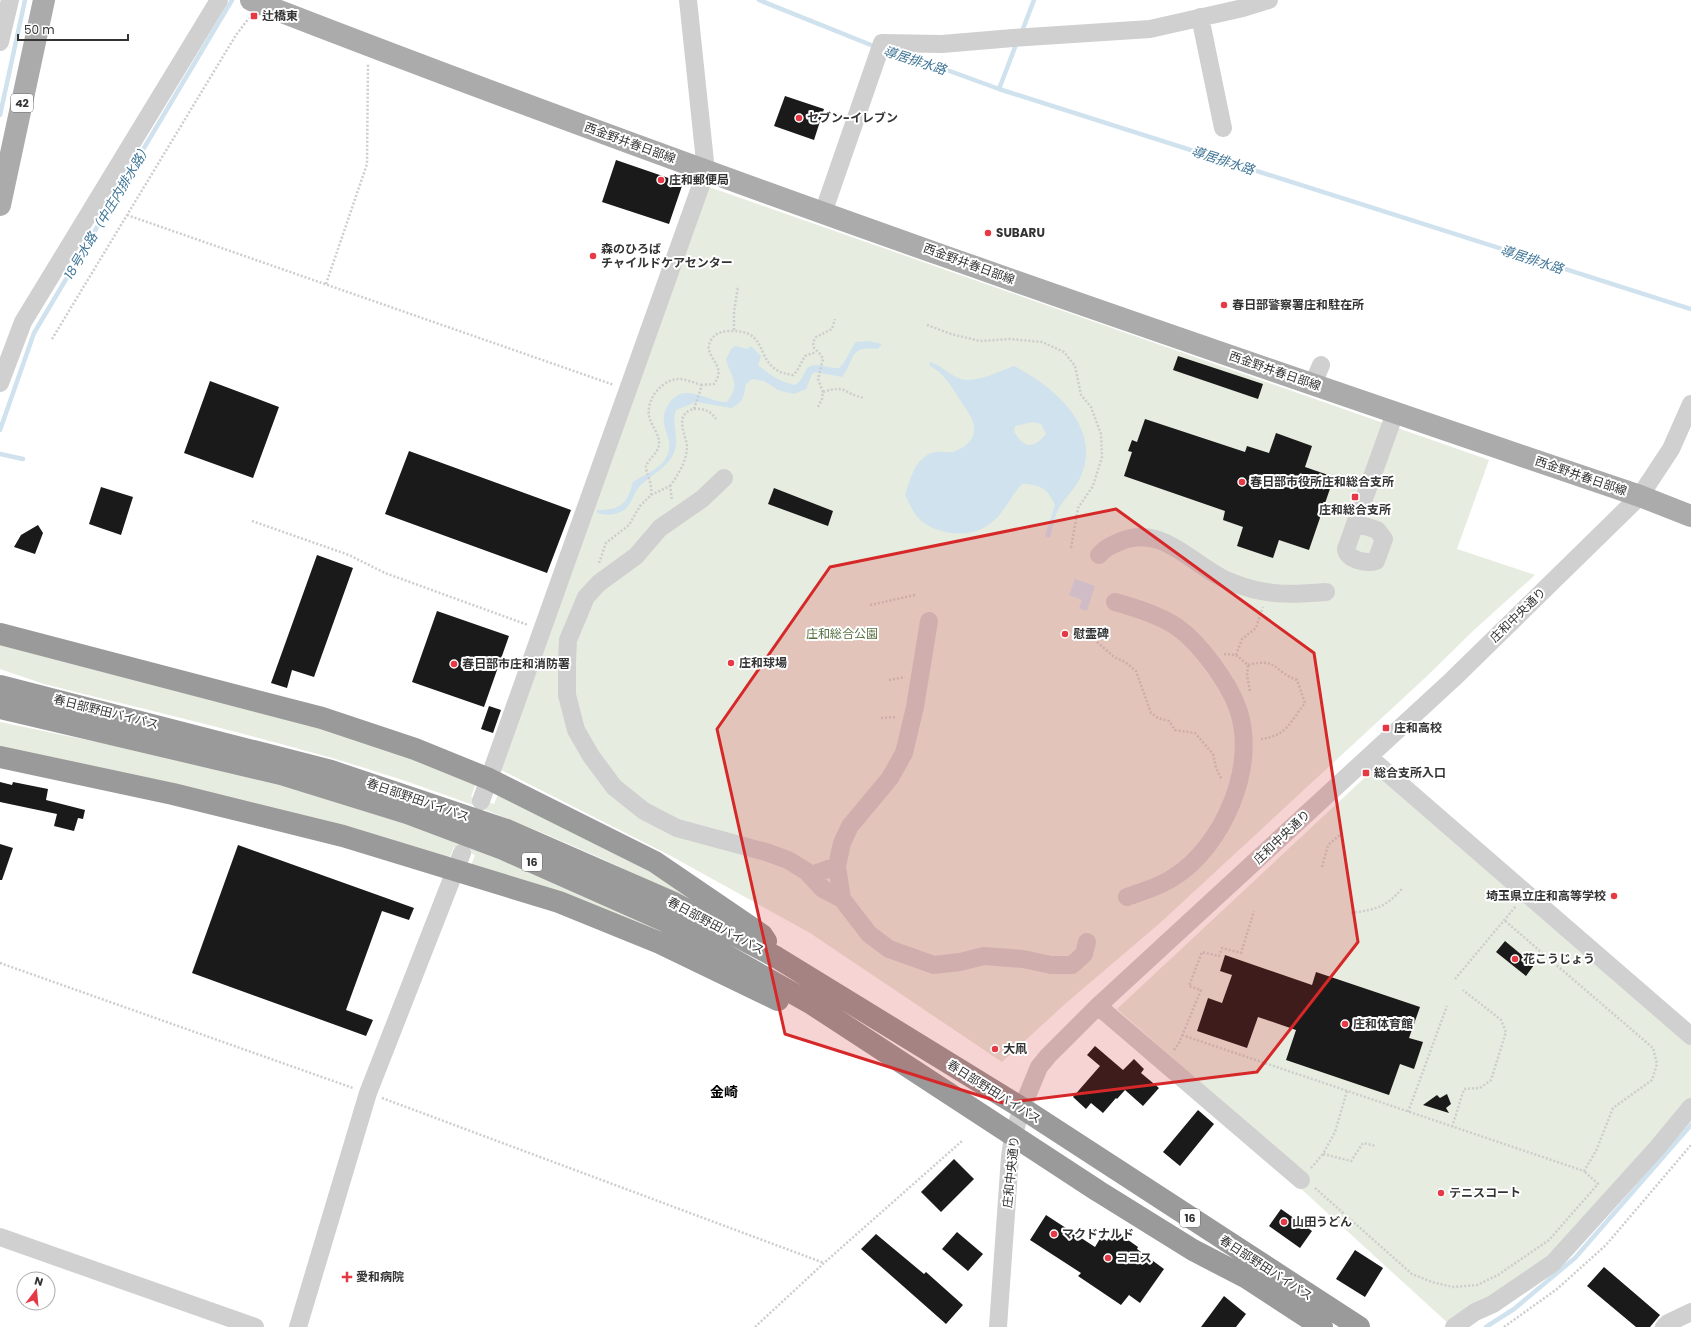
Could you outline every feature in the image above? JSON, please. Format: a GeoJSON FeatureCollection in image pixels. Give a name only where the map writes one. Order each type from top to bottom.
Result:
{"type":"FeatureCollection","features":[{"type":"Feature","properties":{"kind":"highway","name":"16"},"geometry":{"type":"LineString","coordinates":[[0,634],[322,718],[416,749],[489,778],[655,862],[762,935],[776,957]]}},
{"type":"Feature","properties":{"kind":"highway","name":"春日部野田バイパス"},"geometry":{"type":"LineString","coordinates":[[0,686],[331,771],[507,830],[672,902],[776,957],[1022,1108],[1359,1327]]}},
{"type":"Feature","properties":{"kind":"highway","name":"春日部野田バイパス"},"geometry":{"type":"LineString","coordinates":[[0,708],[281,774],[407,813],[503,849],[665,921],[812,1004],[926,1080],[1193,1250],[1247,1278],[1322,1327]]}},
{"type":"Feature","properties":{"kind":"highway","name":"16"},"geometry":{"type":"LineString","coordinates":[[0,757],[173,794],[343,836],[458,862],[660,943],[773,998],[897,1069],[926,1080]]}},
{"type":"Feature","properties":{"kind":"main road","name":"42"},"geometry":{"type":"LineString","coordinates":[[0,205],[44,0]]}},
{"type":"Feature","properties":{"kind":"main road","name":"西金野井春日部線"},"geometry":{"type":"LineString","coordinates":[[256,2],[706,171],[823,213],[1317,374],[1395,413],[1640,496],[1691,516]]}},
{"type":"Feature","properties":{"kind":"street"},"geometry":{"type":"LineString","coordinates":[[0,42],[10,0]]}},
{"type":"Feature","properties":{"kind":"street"},"geometry":{"type":"LineString","coordinates":[[0,383],[23,322],[219,0]]}},
{"type":"Feature","properties":{"kind":"street"},"geometry":{"type":"LineString","coordinates":[[482,801],[706,171],[688,0]]}},
{"type":"Feature","properties":{"kind":"street"},"geometry":{"type":"LineString","coordinates":[[823,213],[882,43],[942,44],[1150,29],[1243,8],[1269,0]]}},
{"type":"Feature","properties":{"kind":"street"},"geometry":{"type":"LineString","coordinates":[[1200,17],[1223,128]]}},
{"type":"Feature","properties":{"kind":"street","name":"庄和中央通り"},"geometry":{"type":"LineString","coordinates":[[998,1327],[1008,1182],[1014,1136],[1022,1108],[1039,1067],[1098,1006],[1453,679],[1640,496],[1671,449],[1691,404]]}},
{"type":"Feature","properties":{"kind":"street"},"geometry":{"type":"LineString","coordinates":[[1356,523],[1395,413]]}},
{"type":"Feature","properties":{"kind":"street"},"geometry":{"type":"LineString","coordinates":[[724,478],[702,500],[660,528],[636,556],[603,580],[586,597],[568,640],[567,695],[576,730],[591,756],[614,787],[644,811],[677,828],[766,852],[788,860],[806,871],[823,889],[842,899],[869,934],[884,946],[934,965],[960,962],[984,956],[1023,959],[1051,965],[1072,965],[1084,954],[1086,942]]}},
{"type":"Feature","properties":{"kind":"street"},"geometry":{"type":"LineString","coordinates":[[1099,555],[1105,548],[1126,539],[1143,537],[1159,540],[1179,549],[1211,573],[1231,583],[1267,593],[1293,595],[1326,592]]}},
{"type":"Feature","properties":{"kind":"street"},"geometry":{"type":"LineString","coordinates":[[1115,602],[1141,610],[1177,627],[1196,645],[1218,672],[1238,709],[1243,738],[1241,774],[1232,805],[1218,833],[1198,857],[1175,877],[1157,886],[1127,897]]}},
{"type":"Feature","properties":{"kind":"street"},"geometry":{"type":"LineString","coordinates":[[842,899],[837,866],[842,844],[850,826],[890,778],[904,753],[915,707],[930,621]]}},
{"type":"Feature","properties":{"kind":"street"},"geometry":{"type":"LineString","coordinates":[[1369,757],[1691,1036]]}},
{"type":"Feature","properties":{"kind":"street"},"geometry":{"type":"LineString","coordinates":[[298,1327],[368,1093],[458,862]]}},
{"type":"Feature","properties":{"kind":"street"},"geometry":{"type":"LineString","coordinates":[[811,876],[837,866]]}},
{"type":"Feature","properties":{"kind":"street"},"geometry":{"type":"LineString","coordinates":[[1098,1006],[1307,1183]]}},
{"type":"Feature","properties":{"kind":"street"},"geometry":{"type":"LineString","coordinates":[[1454,1327],[1475,1312],[1493,1304],[1553,1263],[1657,1148],[1691,1107]]}},
{"type":"Feature","properties":{"kind":"street"},"geometry":{"type":"LineString","coordinates":[[0,1237],[255,1327]]}},
{"type":"Feature","properties":{"kind":"street"},"geometry":{"type":"LineString","coordinates":[[1664,1327],[1668,1323],[1691,1312]]}},
{"type":"Feature","properties":{"kind":"path"},"geometry":{"type":"LineString","coordinates":[[52,339],[256,2]]}},
{"type":"Feature","properties":{"kind":"path"},"geometry":{"type":"LineString","coordinates":[[326,284],[367,164],[368,67],[371,46]]}},
{"type":"Feature","properties":{"kind":"path"},"geometry":{"type":"LineString","coordinates":[[127,214],[628,390]]}},
{"type":"Feature","properties":{"kind":"path"},"geometry":{"type":"LineString","coordinates":[[734,330],[734,312],[738,286]]}},
{"type":"Feature","properties":{"kind":"path"},"geometry":{"type":"LineString","coordinates":[[818,407],[822,399],[823,392],[818,379],[823,360],[821,355],[816,352],[813,342],[816,337],[832,329],[836,319]]}},
{"type":"Feature","properties":{"kind":"path"},"geometry":{"type":"LineString","coordinates":[[927,325],[951,334],[980,341],[1010,339],[1042,342],[1064,352],[1075,366],[1081,395],[1091,407],[1101,434],[1102,457],[1093,486],[1078,508],[1071,548]]}},
{"type":"Feature","properties":{"kind":"path"},"geometry":{"type":"LineString","coordinates":[[651,495],[652,484],[646,469],[647,465],[656,453],[660,442],[649,415],[650,402],[662,385],[677,379],[702,386],[714,384],[719,377],[719,366],[712,359],[709,349],[711,340],[723,331],[744,331],[754,338],[762,347],[767,360],[775,369],[784,374],[793,375],[797,371],[805,356],[816,352]]}},
{"type":"Feature","properties":{"kind":"path"},"geometry":{"type":"LineString","coordinates":[[695,409],[702,386]]}},
{"type":"Feature","properties":{"kind":"path"},"geometry":{"type":"LineString","coordinates":[[823,392],[836,387],[843,388],[852,396],[864,398]]}},
{"type":"Feature","properties":{"kind":"path"},"geometry":{"type":"LineString","coordinates":[[603,580],[599,572],[600,559],[606,543],[629,525],[640,506],[651,495],[670,486],[680,472],[687,446],[682,427],[684,417],[690,410],[699,408],[709,412],[716,419]]}},
{"type":"Feature","properties":{"kind":"path"},"geometry":{"type":"LineString","coordinates":[[670,486],[672,499],[680,515]]}},
{"type":"Feature","properties":{"kind":"path"},"geometry":{"type":"LineString","coordinates":[[252,521],[349,555],[385,573],[542,630]]}},
{"type":"Feature","properties":{"kind":"path"},"geometry":{"type":"LineString","coordinates":[[1236,655],[1242,639],[1256,628],[1267,593]]}},
{"type":"Feature","properties":{"kind":"path"},"geometry":{"type":"LineString","coordinates":[[870,605],[915,595]]}},
{"type":"Feature","properties":{"kind":"path"},"geometry":{"type":"LineString","coordinates":[[1097,642],[1114,657],[1136,670],[1151,713],[1158,718],[1169,721],[1175,730],[1195,733],[1213,754],[1216,768],[1226,786],[1236,790]]}},
{"type":"Feature","properties":{"kind":"path"},"geometry":{"type":"LineString","coordinates":[[1248,665],[1261,662],[1274,664],[1289,678],[1296,680],[1305,703],[1287,729],[1273,738],[1261,739]]}},
{"type":"Feature","properties":{"kind":"path"},"geometry":{"type":"LineString","coordinates":[[1322,867],[1328,845],[1341,834]]}},
{"type":"Feature","properties":{"kind":"path"},"geometry":{"type":"LineString","coordinates":[[1351,913],[1374,910],[1389,903],[1403,888]]}},
{"type":"Feature","properties":{"kind":"path"},"geometry":{"type":"LineString","coordinates":[[1455,979],[1517,904]]}},
{"type":"Feature","properties":{"kind":"path"},"geometry":{"type":"LineString","coordinates":[[1172,1052],[1182,1036],[1201,990],[1189,986],[1202,952],[1219,956],[1222,948],[1241,953],[1254,911]]}},
{"type":"Feature","properties":{"kind":"path"},"geometry":{"type":"LineString","coordinates":[[1504,920],[1653,1048],[1657,1064],[1652,1080],[1613,1108],[1596,1151],[1584,1171]]}},
{"type":"Feature","properties":{"kind":"path"},"geometry":{"type":"LineString","coordinates":[[0,963],[368,1093],[824,1263]]}},
{"type":"Feature","properties":{"kind":"path"},"geometry":{"type":"LineString","coordinates":[[1452,1127],[1464,1089],[1480,1088],[1491,1080],[1506,1032],[1501,1020],[1463,990]]}},
{"type":"Feature","properties":{"kind":"path"},"geometry":{"type":"LineString","coordinates":[[1408,1112],[1447,1006]]}},
{"type":"Feature","properties":{"kind":"path"},"geometry":{"type":"LineString","coordinates":[[1182,1036],[1584,1171],[1598,1184],[1549,1240],[1498,1275],[1477,1286],[1453,1287],[1432,1282],[1412,1274],[1307,1183]]}},
{"type":"Feature","properties":{"kind":"path"},"geometry":{"type":"LineString","coordinates":[[1347,1091],[1335,1132],[1323,1154],[1351,1161],[1363,1143],[1376,1146]]}},
{"type":"Feature","properties":{"kind":"path"},"geometry":{"type":"LineString","coordinates":[[755,1327],[824,1263],[962,1141]]}},
{"type":"Feature","properties":{"kind":"path"},"geometry":{"type":"LineString","coordinates":[[1504,1327],[1556,1289],[1606,1245],[1691,1145]]}},
{"type":"Feature","properties":{"kind":"highlighted area"},"geometry":{"type":"Polygon","coordinates":[[[1116,509],[1314,653],[1358,942],[1257,1072],[1003,1103],[785,1034],[717,729],[830,567],[1116,509]]]}},
{"type":"Feature","properties":{"kind":"green space","name":"庄和総合公園"},"geometry":{"type":"Polygon","coordinates":[[[709,187],[1489,460],[1457,549],[1535,575],[1160,923],[1065,1004],[1002,1062],[810,933],[671,856],[499,769],[709,187]]]}},
{"type":"Feature","properties":{"kind":"green space"},"geometry":{"type":"Polygon","coordinates":[[[0,642],[363,737],[476,783],[471,797],[494,804],[499,792],[667,879],[756,936],[602,858],[549,835],[441,794],[332,758],[224,729],[44,684],[0,669],[0,642]]]}},
{"type":"Feature","properties":{"kind":"green space"},"geometry":{"type":"Polygon","coordinates":[[[0,722],[145,752],[276,783],[380,814],[478,850],[625,912],[771,990],[470,868],[475,855],[454,847],[448,861],[0,750],[0,722]]]}},
{"type":"Feature","properties":{"kind":"green space"},"geometry":{"type":"Polygon","coordinates":[[[1375,768],[1691,1041],[1691,1101],[1555,1253],[1450,1325],[1299,1187],[1308,1178],[1117,1009],[1375,768]]]}},
{"type":"Feature","properties":{"kind":"water"},"geometry":{"type":"Polygon","coordinates":[[[869,341],[882,344],[878,349],[862,349],[857,351],[842,377],[816,372],[812,374],[806,389],[794,394],[778,390],[764,381],[752,379],[746,384],[744,395],[741,400],[732,408],[696,402],[676,410],[674,420],[676,445],[669,462],[639,487],[629,505],[624,510],[611,514],[597,513],[597,510],[612,509],[622,504],[631,490],[633,482],[652,471],[664,461],[669,452],[669,447],[664,418],[666,408],[676,396],[690,393],[727,402],[734,389],[734,380],[726,359],[731,349],[736,346],[747,349],[751,346],[761,356],[758,365],[775,378],[795,385],[801,380],[808,367],[816,365],[839,368],[856,342],[869,341]]]}},
{"type":"Feature","properties":{"kind":"water"},"geometry":{"type":"Polygon","coordinates":[[[929,362],[939,366],[954,376],[968,380],[984,377],[1014,366],[1044,385],[1071,411],[1080,426],[1085,442],[1086,460],[1078,482],[1057,511],[1050,538],[1045,536],[1055,505],[1043,488],[1034,485],[1022,484],[996,519],[983,528],[967,533],[958,534],[940,531],[924,523],[915,514],[905,495],[912,474],[918,463],[926,456],[933,453],[953,452],[965,446],[972,438],[974,432],[973,421],[951,386],[944,376],[930,366],[929,362]],[[1033,422],[1015,426],[1014,431],[1017,437],[1025,444],[1033,445],[1046,434],[1041,424],[1033,422]]]}},
{"type":"Feature","properties":{"kind":"water"},"geometry":{"type":"Polygon","coordinates":[[[1075,579],[1095,586],[1087,611],[1079,608],[1082,600],[1069,595],[1075,579]]]}},
{"type":"Feature","properties":{"kind":"building","name":"セブン-イレブン"},"geometry":{"type":"Polygon","coordinates":[[[785,96],[824,109],[814,140],[774,126],[785,96]]]}},
{"type":"Feature","properties":{"kind":"building"},"geometry":{"type":"Polygon","coordinates":[[[616,160],[683,183],[669,224],[602,202],[616,160]]]}},
{"type":"Feature","properties":{"kind":"building"},"geometry":{"type":"Polygon","coordinates":[[[1178,356],[1263,384],[1258,399],[1173,370],[1178,356]]]}},
{"type":"Feature","properties":{"kind":"building"},"geometry":{"type":"Polygon","coordinates":[[[210,381],[279,407],[253,478],[184,453],[210,381]]]}},
{"type":"Feature","properties":{"kind":"building"},"geometry":{"type":"Polygon","coordinates":[[[1145,419],[1245,452],[1247,446],[1269,453],[1276,433],[1312,446],[1305,467],[1334,477],[1309,550],[1279,540],[1273,558],[1237,546],[1243,527],[1223,520],[1225,511],[1124,476],[1132,452],[1128,451],[1132,440],[1137,442],[1145,419]]]}},
{"type":"Feature","properties":{"kind":"building"},"geometry":{"type":"Polygon","coordinates":[[[409,451],[571,510],[547,573],[385,514],[409,451]]]}},
{"type":"Feature","properties":{"kind":"building"},"geometry":{"type":"Polygon","coordinates":[[[101,487],[133,497],[121,535],[89,524],[101,487]]]}},
{"type":"Feature","properties":{"kind":"building"},"geometry":{"type":"Polygon","coordinates":[[[774,488],[833,511],[828,526],[768,504],[774,488]]]}},
{"type":"Feature","properties":{"kind":"building"},"geometry":{"type":"Polygon","coordinates":[[[38,525],[43,533],[35,554],[14,547],[21,535],[38,525]]]}},
{"type":"Feature","properties":{"kind":"building"},"geometry":{"type":"Polygon","coordinates":[[[317,555],[353,568],[314,677],[292,670],[287,688],[271,683],[317,555]]]}},
{"type":"Feature","properties":{"kind":"building"},"geometry":{"type":"Polygon","coordinates":[[[437,611],[509,636],[484,707],[412,682],[437,611]]]}},
{"type":"Feature","properties":{"kind":"building"},"geometry":{"type":"Polygon","coordinates":[[[489,706],[501,710],[493,733],[481,729],[489,706]]]}},
{"type":"Feature","properties":{"kind":"building"},"geometry":{"type":"Polygon","coordinates":[[[0,782],[12,785],[13,782],[48,789],[46,800],[85,810],[83,819],[78,818],[74,831],[54,826],[57,814],[0,802],[0,782]]]}},
{"type":"Feature","properties":{"kind":"building"},"geometry":{"type":"Polygon","coordinates":[[[0,844],[13,848],[2,880],[0,880],[0,844]]]}},
{"type":"Feature","properties":{"kind":"building"},"geometry":{"type":"Polygon","coordinates":[[[238,845],[414,908],[409,920],[382,911],[346,1010],[373,1020],[366,1036],[192,973],[238,845]]]}},
{"type":"Feature","properties":{"kind":"building","name":"花こうじょう"},"geometry":{"type":"Polygon","coordinates":[[[1505,941],[1534,965],[1526,976],[1496,952],[1505,941]]]}},
{"type":"Feature","properties":{"kind":"building","name":"庄和体育館"},"geometry":{"type":"Polygon","coordinates":[[[1225,955],[1312,985],[1316,972],[1420,1007],[1409,1038],[1423,1042],[1414,1069],[1400,1064],[1389,1095],[1286,1060],[1296,1030],[1258,1017],[1247,1048],[1197,1031],[1208,998],[1222,1003],[1232,975],[1220,971],[1225,955]]]}},
{"type":"Feature","properties":{"kind":"building"},"geometry":{"type":"Polygon","coordinates":[[[1095,1046],[1123,1070],[1134,1059],[1144,1069],[1141,1073],[1159,1088],[1143,1106],[1125,1090],[1103,1113],[1091,1103],[1086,1109],[1073,1097],[1100,1066],[1087,1055],[1095,1046]]]}},
{"type":"Feature","properties":{"kind":"building"},"geometry":{"type":"Polygon","coordinates":[[[1447,1094],[1451,1104],[1446,1108],[1449,1113],[1423,1105],[1437,1095],[1440,1098],[1447,1094]]]}},
{"type":"Feature","properties":{"kind":"building"},"geometry":{"type":"Polygon","coordinates":[[[1198,1110],[1214,1124],[1180,1166],[1163,1152],[1198,1110]]]}},
{"type":"Feature","properties":{"kind":"building"},"geometry":{"type":"Polygon","coordinates":[[[954,1159],[974,1179],[941,1212],[921,1192],[954,1159]]]}},
{"type":"Feature","properties":{"kind":"building"},"geometry":{"type":"Polygon","coordinates":[[[1281,1209],[1312,1231],[1300,1248],[1269,1226],[1281,1209]]]}},
{"type":"Feature","properties":{"kind":"building"},"geometry":{"type":"Polygon","coordinates":[[[1046,1215],[1095,1247],[1101,1237],[1107,1241],[1114,1230],[1138,1247],[1137,1249],[1164,1269],[1140,1303],[1129,1295],[1121,1305],[1078,1276],[1081,1273],[1030,1240],[1046,1215]]]}},
{"type":"Feature","properties":{"kind":"building"},"geometry":{"type":"Polygon","coordinates":[[[957,1232],[983,1254],[968,1271],[942,1249],[957,1232]]]}},
{"type":"Feature","properties":{"kind":"building"},"geometry":{"type":"Polygon","coordinates":[[[876,1234],[924,1274],[926,1272],[963,1305],[946,1324],[861,1249],[876,1234]]]}},
{"type":"Feature","properties":{"kind":"building"},"geometry":{"type":"Polygon","coordinates":[[[1355,1250],[1383,1268],[1365,1297],[1336,1279],[1355,1250]]]}},
{"type":"Feature","properties":{"kind":"building"},"geometry":{"type":"Polygon","coordinates":[[[1604,1267],[1660,1315],[1650,1327],[1636,1327],[1587,1286],[1604,1267]]]}},
{"type":"Feature","properties":{"kind":"building"},"geometry":{"type":"Polygon","coordinates":[[[1224,1296],[1246,1314],[1236,1327],[1201,1327],[1224,1296]]]}},
{"type":"Feature","properties":{"kind":"waterway"},"geometry":{"type":"LineString","coordinates":[[0,115],[25,0]]}},
{"type":"Feature","properties":{"kind":"waterway","name":"18号水路（中庄内排水路）"},"geometry":{"type":"LineString","coordinates":[[0,430],[34,333],[232,0]]}},
{"type":"Feature","properties":{"kind":"waterway","name":"導居排水路"},"geometry":{"type":"LineString","coordinates":[[759,0],[876,47]]}},
{"type":"Feature","properties":{"kind":"waterway"},"geometry":{"type":"LineString","coordinates":[[1021,34],[1034,0]]}},
{"type":"Feature","properties":{"kind":"waterway"},"geometry":{"type":"LineString","coordinates":[[999,89],[1017,42]]}},
{"type":"Feature","properties":{"kind":"waterway","name":"導居排水路"},"geometry":{"type":"LineString","coordinates":[[887,51],[914,58],[999,89],[1691,309]]}},
{"type":"Feature","properties":{"kind":"waterway"},"geometry":{"type":"LineString","coordinates":[[0,454],[23,459]]}},
{"type":"Feature","properties":{"kind":"waterway"},"geometry":{"type":"LineString","coordinates":[[1486,1327],[1514,1309],[1575,1258],[1691,1125]]}},
{"type":"Feature","properties":{"kind":"place","name":"辻橋東"},"geometry":{"type":"Point","coordinates":[254,16]}},
{"type":"Feature","properties":{"kind":"place","name":"セブン-イレブン"},"geometry":{"type":"Point","coordinates":[799,118]}},
{"type":"Feature","properties":{"kind":"place","name":"庄和郵便局"},"geometry":{"type":"Point","coordinates":[661,180]}},
{"type":"Feature","properties":{"kind":"place","name":"SUBARU"},"geometry":{"type":"Point","coordinates":[988,233]}},
{"type":"Feature","properties":{"kind":"place","name":"森のひろば チャイルドケアセンター"},"geometry":{"type":"Point","coordinates":[593,256]}},
{"type":"Feature","properties":{"kind":"place","name":"春日部警察署庄和駐在所"},"geometry":{"type":"Point","coordinates":[1224,305]}},
{"type":"Feature","properties":{"kind":"place","name":"春日部市役所庄和総合支所"},"geometry":{"type":"Point","coordinates":[1242,482]}},
{"type":"Feature","properties":{"kind":"place","name":"庄和総合支所"},"geometry":{"type":"Point","coordinates":[1355,497]}},
{"type":"Feature","properties":{"kind":"place","name":"慰霊碑"},"geometry":{"type":"Point","coordinates":[1065,634]}},
{"type":"Feature","properties":{"kind":"place","name":"庄和球場"},"geometry":{"type":"Point","coordinates":[731,663]}},
{"type":"Feature","properties":{"kind":"place","name":"春日部市庄和消防署"},"geometry":{"type":"Point","coordinates":[454,664]}},
{"type":"Feature","properties":{"kind":"place","name":"庄和高校"},"geometry":{"type":"Point","coordinates":[1386,728]}},
{"type":"Feature","properties":{"kind":"place","name":"総合支所入口"},"geometry":{"type":"Point","coordinates":[1366,773]}},
{"type":"Feature","properties":{"kind":"place","name":"埼玉県立庄和高等学校"},"geometry":{"type":"Point","coordinates":[1614,896]}},
{"type":"Feature","properties":{"kind":"place","name":"花こうじょう"},"geometry":{"type":"Point","coordinates":[1515,959]}},
{"type":"Feature","properties":{"kind":"place","name":"庄和体育館"},"geometry":{"type":"Point","coordinates":[1345,1024]}},
{"type":"Feature","properties":{"kind":"place","name":"大凧"},"geometry":{"type":"Point","coordinates":[995,1049]}},
{"type":"Feature","properties":{"kind":"place","name":"テニスコート"},"geometry":{"type":"Point","coordinates":[1441,1193]}},
{"type":"Feature","properties":{"kind":"place","name":"山田うどん"},"geometry":{"type":"Point","coordinates":[1284,1222]}},
{"type":"Feature","properties":{"kind":"place","name":"マクドナルド"},"geometry":{"type":"Point","coordinates":[1054,1234]}},
{"type":"Feature","properties":{"kind":"place","name":"ココス"},"geometry":{"type":"Point","coordinates":[1108,1258]}},
{"type":"Feature","properties":{"kind":"place","name":"愛和病院"},"geometry":{"type":"Point","coordinates":[347,1277]}},
{"type":"Feature","properties":{"kind":"district","name":"金崎"},"geometry":{"type":"Point","coordinates":[724,1092]}}]}
